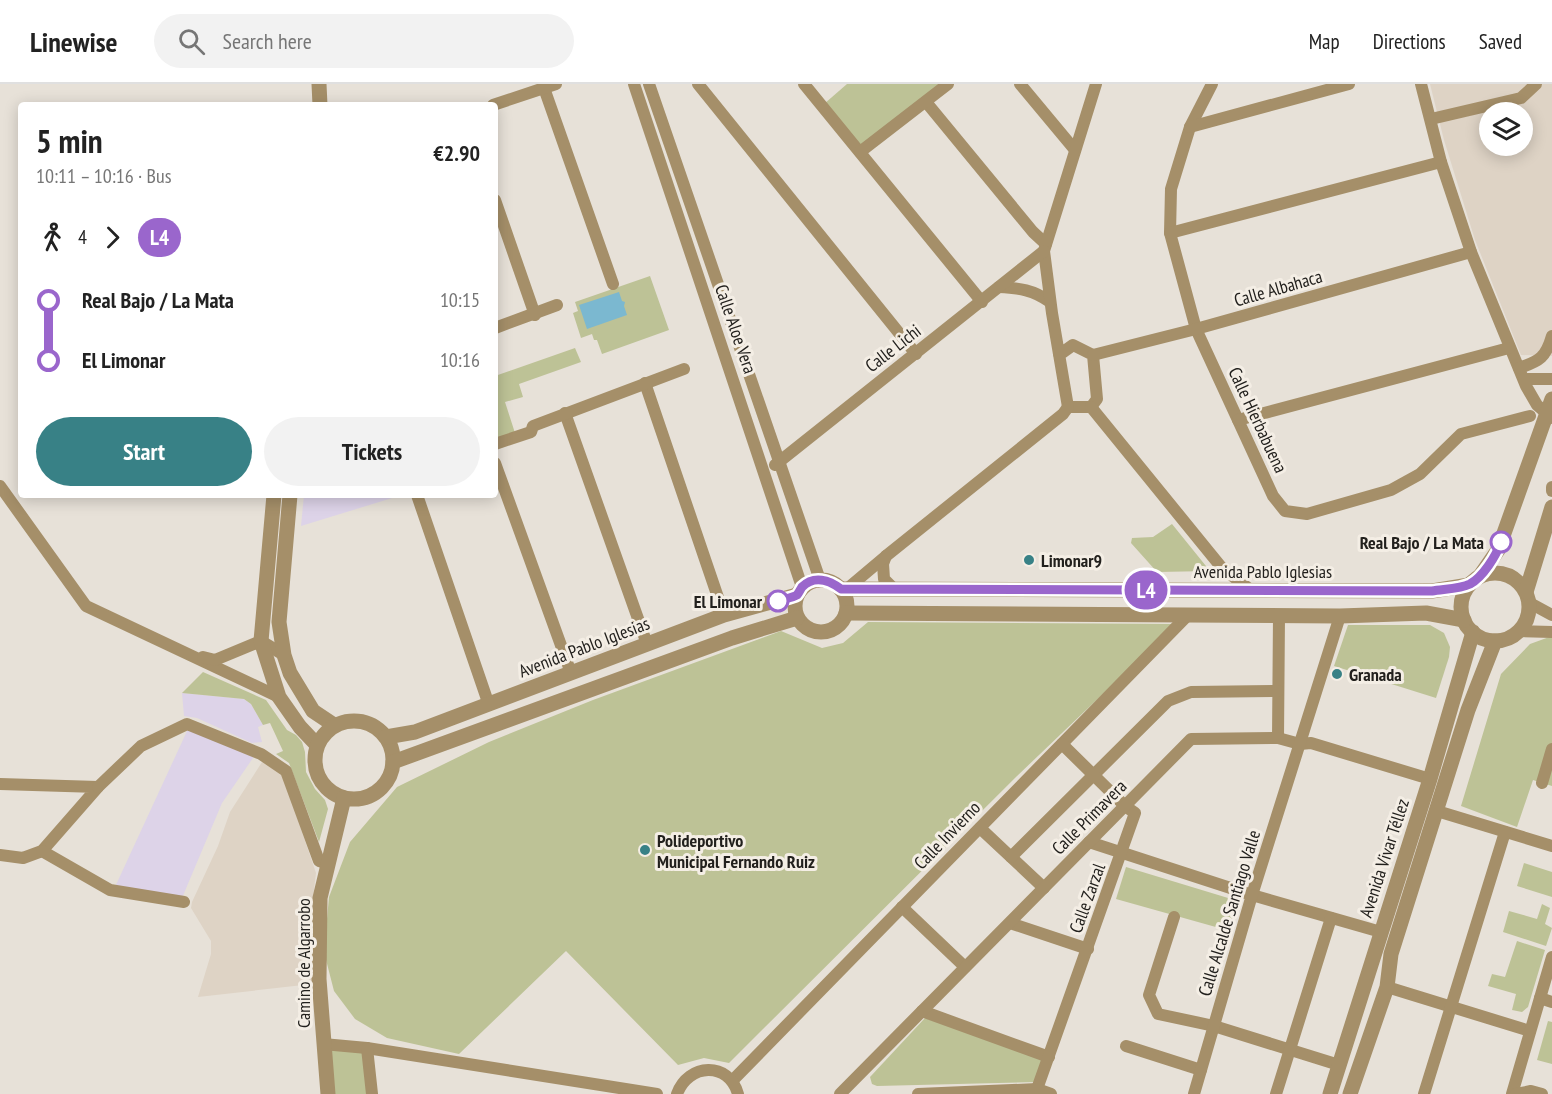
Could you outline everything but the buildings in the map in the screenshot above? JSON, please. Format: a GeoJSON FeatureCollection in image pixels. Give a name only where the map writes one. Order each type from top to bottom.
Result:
{"type":"FeatureCollection","features":[{"type":"Feature","properties":{"kind":"street"},"geometry":{"type":"LineString","coordinates":[[319,84],[320,102]]}},
{"type":"Feature","properties":{"kind":"street","name":"Calle Aloe Vera"},"geometry":{"type":"LineString","coordinates":[[634,84],[766,475],[799,591]]}},
{"type":"Feature","properties":{"kind":"street","name":"Calle Aloe Vera"},"geometry":{"type":"LineString","coordinates":[[649,84],[820,580]]}},
{"type":"Feature","properties":{"kind":"street"},"geometry":{"type":"LineString","coordinates":[[698,84],[916,354]]}},
{"type":"Feature","properties":{"kind":"street"},"geometry":{"type":"LineString","coordinates":[[804,84],[982,302]]}},
{"type":"Feature","properties":{"kind":"street"},"geometry":{"type":"LineString","coordinates":[[860,152],[948,84]]}},
{"type":"Feature","properties":{"kind":"street"},"geometry":{"type":"LineString","coordinates":[[1020,84],[1075,150]]}},
{"type":"Feature","properties":{"kind":"street"},"geometry":{"type":"LineString","coordinates":[[844,588],[1063,414],[1068,407],[1050,302],[1045,248],[1096,84]]}},
{"type":"Feature","properties":{"kind":"street","name":"Calle Hierbabuena"},"geometry":{"type":"LineString","coordinates":[[1212,84],[1190,127],[1171,189],[1170,233],[1196,330],[1273,496],[1285,511],[1307,514],[1391,490],[1420,474],[1461,434],[1530,416]]}},
{"type":"Feature","properties":{"kind":"street"},"geometry":{"type":"LineString","coordinates":[[1190,127],[1349,84]]}},
{"type":"Feature","properties":{"kind":"street"},"geometry":{"type":"LineString","coordinates":[[1421,84],[1441,162],[1471,252],[1523,378],[1537,405],[1550,410],[1498,550],[1474,580],[1461,602],[1468,626]]}},
{"type":"Feature","properties":{"kind":"street"},"geometry":{"type":"LineString","coordinates":[[1431,119],[1521,98],[1536,84]]}},
{"type":"Feature","properties":{"kind":"street"},"geometry":{"type":"LineString","coordinates":[[498,103],[550,86],[613,284]]}},
{"type":"Feature","properties":{"kind":"street"},"geometry":{"type":"LineString","coordinates":[[926,102],[1045,248]]}},
{"type":"Feature","properties":{"kind":"street"},"geometry":{"type":"LineString","coordinates":[[1170,233],[1441,162]]}},
{"type":"Feature","properties":{"kind":"street"},"geometry":{"type":"LineString","coordinates":[[498,209],[535,315]]}},
{"type":"Feature","properties":{"kind":"street","name":"Calle Lichi"},"geometry":{"type":"LineString","coordinates":[[766,475],[778,462],[982,302],[1045,248]]}},
{"type":"Feature","properties":{"kind":"street","name":"Calle Albahaca"},"geometry":{"type":"LineString","coordinates":[[1093,355],[1196,330],[1471,252]]}},
{"type":"Feature","properties":{"kind":"street"},"geometry":{"type":"LineString","coordinates":[[999,287],[1023,289],[1041,294],[1050,302]]}},
{"type":"Feature","properties":{"kind":"street"},"geometry":{"type":"LineString","coordinates":[[498,327],[557,305]]}},
{"type":"Feature","properties":{"kind":"street"},"geometry":{"type":"LineString","coordinates":[[1540,434],[1530,416],[1523,378],[1534,363],[1547,352],[1552,336]]}},
{"type":"Feature","properties":{"kind":"street"},"geometry":{"type":"LineString","coordinates":[[1059,354],[1073,345],[1093,355],[1097,399],[1091,407]]}},
{"type":"Feature","properties":{"kind":"street"},"geometry":{"type":"LineString","coordinates":[[1238,420],[1509,348]]}},
{"type":"Feature","properties":{"kind":"street"},"geometry":{"type":"LineString","coordinates":[[498,443],[531,432],[532,426],[684,369]]}},
{"type":"Feature","properties":{"kind":"street"},"geometry":{"type":"LineString","coordinates":[[1523,378],[1552,379]]}},
{"type":"Feature","properties":{"kind":"street"},"geometry":{"type":"LineString","coordinates":[[645,383],[724,615]]}},
{"type":"Feature","properties":{"kind":"street"},"geometry":{"type":"LineString","coordinates":[[1068,407],[1091,407]]}},
{"type":"Feature","properties":{"kind":"street"},"geometry":{"type":"LineString","coordinates":[[1091,407],[1222,568],[1252,591]]}},
{"type":"Feature","properties":{"kind":"street"},"geometry":{"type":"LineString","coordinates":[[566,413],[647,644]]}},
{"type":"Feature","properties":{"kind":"street"},"geometry":{"type":"LineString","coordinates":[[498,471],[571,673]]}},
{"type":"Feature","properties":{"kind":"street"},"geometry":{"type":"LineString","coordinates":[[0,486],[86,606],[279,697]]}},
{"type":"Feature","properties":{"kind":"street"},"geometry":{"type":"LineString","coordinates":[[274,498],[261,641],[279,697],[300,727],[317,745]]}},
{"type":"Feature","properties":{"kind":"street"},"geometry":{"type":"LineString","coordinates":[[290,498],[279,622],[284,655],[290,673],[313,711],[334,725]]}},
{"type":"Feature","properties":{"kind":"street"},"geometry":{"type":"LineString","coordinates":[[418,498],[489,705]]}},
{"type":"Feature","properties":{"kind":"street"},"geometry":{"type":"LineString","coordinates":[[846,613],[1279,616],[1432,614],[1468,626],[1482,638],[1504,640],[1519,631],[1528,616],[1527,597],[1552,507]]}},
{"type":"Feature","properties":{"kind":"street"},"geometry":{"type":"LineString","coordinates":[[886,555],[883,564],[884,579],[894,589]]}},
{"type":"Feature","properties":{"kind":"street"},"geometry":{"type":"LineString","coordinates":[[1214,591],[1221,580],[1222,568]]}},
{"type":"Feature","properties":{"kind":"street"},"geometry":{"type":"LineString","coordinates":[[1474,580],[1492,573],[1504,574],[1520,584],[1527,597],[1552,615]]}},
{"type":"Feature","properties":{"kind":"street"},"geometry":{"type":"LineString","coordinates":[[820,580],[832,582],[844,588],[846,613],[833,629],[824,632],[813,631],[797,618],[794,607],[799,591],[811,582],[820,580]]}},
{"type":"Feature","properties":{"kind":"street","name":"Avenida Pablo Iglesias"},"geometry":{"type":"LineString","coordinates":[[844,588],[1432,591],[1474,580]]}},
{"type":"Feature","properties":{"kind":"street","name":"Avenida Pablo Iglesias"},"geometry":{"type":"LineString","coordinates":[[386,736],[415,732],[724,615],[799,591]]}},
{"type":"Feature","properties":{"kind":"street","name":"Calle Invierno"},"geometry":{"type":"LineString","coordinates":[[732,1081],[1188,615]]}},
{"type":"Feature","properties":{"kind":"street"},"geometry":{"type":"LineString","coordinates":[[1278,738],[1279,616]]}},
{"type":"Feature","properties":{"kind":"street","name":"Calle Alcalde Santiago Valle"},"geometry":{"type":"LineString","coordinates":[[1194,1094],[1252,895],[1340,616]]}},
{"type":"Feature","properties":{"kind":"street"},"geometry":{"type":"LineString","coordinates":[[393,762],[732,638],[797,618]]}},
{"type":"Feature","properties":{"kind":"street","name":"Avenida Vivar Téllez"},"geometry":{"type":"LineString","coordinates":[[1330,1094],[1430,779],[1468,626]]}},
{"type":"Feature","properties":{"kind":"street"},"geometry":{"type":"LineString","coordinates":[[1519,631],[1552,632]]}},
{"type":"Feature","properties":{"kind":"street","name":"Avenida Vivar Téllez"},"geometry":{"type":"LineString","coordinates":[[1350,1094],[1387,987],[1391,954],[1476,688],[1495,640]]}},
{"type":"Feature","properties":{"kind":"street"},"geometry":{"type":"LineString","coordinates":[[180,651],[215,660],[261,641]]}},
{"type":"Feature","properties":{"kind":"street"},"geometry":{"type":"LineString","coordinates":[[261,641],[284,655]]}},
{"type":"Feature","properties":{"kind":"street"},"geometry":{"type":"LineString","coordinates":[[1011,857],[1168,701],[1191,693],[1278,690]]}},
{"type":"Feature","properties":{"kind":"street"},"geometry":{"type":"LineString","coordinates":[[348,720],[362,721],[375,726],[386,736],[392,749],[393,762],[390,775],[382,787],[372,795],[358,799],[344,798],[332,793],[322,783],[316,771],[314,758],[317,745],[324,734],[334,725],[348,720]]}},
{"type":"Feature","properties":{"kind":"street"},"geometry":{"type":"LineString","coordinates":[[0,855],[23,858],[42,851],[98,787],[141,746],[187,724],[261,754],[286,771],[319,861],[328,864]]}},
{"type":"Feature","properties":{"kind":"street","name":"Calle Primavera"},"geometry":{"type":"LineString","coordinates":[[840,1094],[1191,739],[1278,738],[1300,744],[1311,743],[1430,779]]}},
{"type":"Feature","properties":{"kind":"street"},"geometry":{"type":"LineString","coordinates":[[1062,744],[1125,806]]}},
{"type":"Feature","properties":{"kind":"street"},"geometry":{"type":"LineString","coordinates":[[1542,783],[1552,749]]}},
{"type":"Feature","properties":{"kind":"street"},"geometry":{"type":"LineString","coordinates":[[0,784],[98,787]]}},
{"type":"Feature","properties":{"kind":"street","name":"Camino de Algarrobo"},"geometry":{"type":"LineString","coordinates":[[328,1094],[319,979],[320,898],[344,798]]}},
{"type":"Feature","properties":{"kind":"street","name":"Calle Zarzal"},"geometry":{"type":"LineString","coordinates":[[1038,1089],[1135,813],[1125,806]]}},
{"type":"Feature","properties":{"kind":"street"},"geometry":{"type":"LineString","coordinates":[[1437,811],[1552,846]]}},
{"type":"Feature","properties":{"kind":"street"},"geometry":{"type":"LineString","coordinates":[[980,828],[1044,888]]}},
{"type":"Feature","properties":{"kind":"street"},"geometry":{"type":"LineString","coordinates":[[1424,1094],[1505,832]]}},
{"type":"Feature","properties":{"kind":"street"},"geometry":{"type":"LineString","coordinates":[[1089,842],[1252,895],[1381,932]]}},
{"type":"Feature","properties":{"kind":"street"},"geometry":{"type":"LineString","coordinates":[[42,851],[110,890],[184,902]]}},
{"type":"Feature","properties":{"kind":"street"},"geometry":{"type":"LineString","coordinates":[[902,907],[965,967]]}},
{"type":"Feature","properties":{"kind":"street"},"geometry":{"type":"LineString","coordinates":[[1174,917],[1149,995],[1158,1014],[1214,1026],[1339,1065]]}},
{"type":"Feature","properties":{"kind":"street"},"geometry":{"type":"LineString","coordinates":[[1276,1094],[1330,918]]}},
{"type":"Feature","properties":{"kind":"street"},"geometry":{"type":"LineString","coordinates":[[1010,922],[1088,950]]}},
{"type":"Feature","properties":{"kind":"street"},"geometry":{"type":"LineString","coordinates":[[1542,1094],[1531,1090],[1514,1094],[1530,1031],[1546,1000],[1552,957]]}},
{"type":"Feature","properties":{"kind":"street"},"geometry":{"type":"LineString","coordinates":[[1387,987],[1530,1031]]}},
{"type":"Feature","properties":{"kind":"street"},"geometry":{"type":"LineString","coordinates":[[922,1011],[1049,1057]]}},
{"type":"Feature","properties":{"kind":"street"},"geometry":{"type":"LineString","coordinates":[[323,1044],[367,1048],[657,1094]]}},
{"type":"Feature","properties":{"kind":"street"},"geometry":{"type":"LineString","coordinates":[[1126,1046],[1201,1070]]}},
{"type":"Feature","properties":{"kind":"street"},"geometry":{"type":"LineString","coordinates":[[367,1048],[372,1094]]}},
{"type":"Feature","properties":{"kind":"street"},"geometry":{"type":"LineString","coordinates":[[677,1094],[688,1076],[699,1071],[711,1070],[723,1073],[732,1081],[738,1094]]}},
{"type":"Feature","properties":{"kind":"street"},"geometry":{"type":"LineString","coordinates":[[918,1094],[1038,1089],[1051,1094]]}},
{"type":"Feature","properties":{"kind":"shaded area"},"geometry":{"type":"Polygon","coordinates":[[[1430,84],[1552,84],[1552,356],[1521,355],[1475,240],[1444,140],[1430,84]]]}},
{"type":"Feature","properties":{"kind":"shaded area"},"geometry":{"type":"Polygon","coordinates":[[[304,498],[392,498],[301,526],[304,498]]]}},
{"type":"Feature","properties":{"kind":"shaded area"},"geometry":{"type":"Polygon","coordinates":[[[182,693],[244,699],[251,704],[263,725],[258,727],[262,742],[252,743],[197,718],[184,716],[182,693]]]}},
{"type":"Feature","properties":{"kind":"shaded area"},"geometry":{"type":"Polygon","coordinates":[[[188,729],[255,755],[222,803],[182,898],[115,887],[188,729]]]}},
{"type":"Feature","properties":{"kind":"shaded area"},"geometry":{"type":"Polygon","coordinates":[[[264,759],[282,773],[316,873],[309,931],[312,984],[198,997],[211,954],[211,941],[191,908],[192,902],[218,846],[230,812],[264,759]]]}},
{"type":"Feature","properties":{"kind":"green space"},"geometry":{"type":"Polygon","coordinates":[[[847,84],[943,84],[861,148],[824,104],[847,84]]]}},
{"type":"Feature","properties":{"kind":"green space"},"geometry":{"type":"Polygon","coordinates":[[[650,276],[669,330],[602,354],[592,334],[581,338],[573,313],[578,311],[575,302],[650,276]]]}},
{"type":"Feature","properties":{"kind":"green space"},"geometry":{"type":"Polygon","coordinates":[[[575,348],[581,362],[519,384],[523,397],[505,402],[515,433],[498,439],[498,375],[575,348]]]}},
{"type":"Feature","properties":{"kind":"green space"},"geometry":{"type":"Polygon","coordinates":[[[1172,524],[1210,571],[1157,572],[1131,543],[1132,538],[1153,537],[1172,524]]]}},
{"type":"Feature","properties":{"kind":"green space","name":"Polideportivo Municipal Fernando Ruiz"},"geometry":{"type":"Polygon","coordinates":[[[868,622],[1176,624],[1016,777],[729,1063],[704,1058],[678,1065],[566,951],[459,1054],[387,1038],[355,1019],[334,991],[324,952],[329,897],[350,842],[397,787],[489,742],[593,700],[781,631],[822,648],[843,643],[868,622]]]}},
{"type":"Feature","properties":{"kind":"green space"},"geometry":{"type":"Polygon","coordinates":[[[1348,625],[1430,625],[1444,633],[1450,647],[1449,657],[1436,698],[1334,666],[1348,625]]]}},
{"type":"Feature","properties":{"kind":"green space"},"geometry":{"type":"Polygon","coordinates":[[[1552,636],[1552,786],[1533,780],[1517,827],[1461,806],[1501,674],[1530,644],[1552,636]]]}},
{"type":"Feature","properties":{"kind":"green space"},"geometry":{"type":"Polygon","coordinates":[[[203,672],[266,700],[287,730],[302,742],[306,772],[315,789],[325,800],[328,809],[319,842],[289,763],[276,754],[283,751],[270,723],[263,725],[251,704],[244,699],[182,693],[203,672]]]}},
{"type":"Feature","properties":{"kind":"green space"},"geometry":{"type":"Polygon","coordinates":[[[1524,863],[1552,872],[1552,897],[1517,886],[1524,863]]]}},
{"type":"Feature","properties":{"kind":"green space"},"geometry":{"type":"Polygon","coordinates":[[[1126,867],[1238,901],[1230,931],[1116,899],[1126,867]]]}},
{"type":"Feature","properties":{"kind":"green space"},"geometry":{"type":"Polygon","coordinates":[[[1542,904],[1550,908],[1545,924],[1552,928],[1546,946],[1503,932],[1509,911],[1537,919],[1542,904]]]}},
{"type":"Feature","properties":{"kind":"green space"},"geometry":{"type":"Polygon","coordinates":[[[1517,941],[1545,950],[1528,1007],[1522,1012],[1512,1010],[1516,994],[1488,986],[1492,974],[1505,977],[1517,941]]]}},
{"type":"Feature","properties":{"kind":"green space"},"geometry":{"type":"Polygon","coordinates":[[[925,1018],[1043,1059],[1036,1082],[877,1086],[872,1084],[870,1077],[925,1018]]]}},
{"type":"Feature","properties":{"kind":"green space"},"geometry":{"type":"Polygon","coordinates":[[[1548,1021],[1552,1022],[1552,1064],[1537,1060],[1548,1021]]]}},
{"type":"Feature","properties":{"kind":"green space"},"geometry":{"type":"Polygon","coordinates":[[[325,1047],[365,1051],[369,1094],[330,1094],[325,1047]]]}},
{"type":"Feature","properties":{"kind":"water"},"geometry":{"type":"Polygon","coordinates":[[[619,292],[622,301],[625,302],[627,315],[587,329],[579,305],[619,292]]]}},
{"type":"Feature","properties":{"kind":"bus line","name":"L4"},"geometry":{"type":"LineString","coordinates":[[778,601],[796,595],[802,587],[820,580],[832,582],[841,589],[1432,591],[1469,585],[1480,576],[1501,542]]}},
{"type":"Feature","properties":{"kind":"place","name":"Real Bajo / La Mata"},"geometry":{"type":"Point","coordinates":[1501,542]}},
{"type":"Feature","properties":{"kind":"place","name":"Limonar9"},"geometry":{"type":"Point","coordinates":[1029,560]}},
{"type":"Feature","properties":{"kind":"place","name":"El Limonar"},"geometry":{"type":"Point","coordinates":[778,601]}},
{"type":"Feature","properties":{"kind":"place","name":"Granada"},"geometry":{"type":"Point","coordinates":[1337,674]}},
{"type":"Feature","properties":{"kind":"place","name":"Polideportivo Municipal Fernando Ruiz"},"geometry":{"type":"Point","coordinates":[645,850]}}]}
